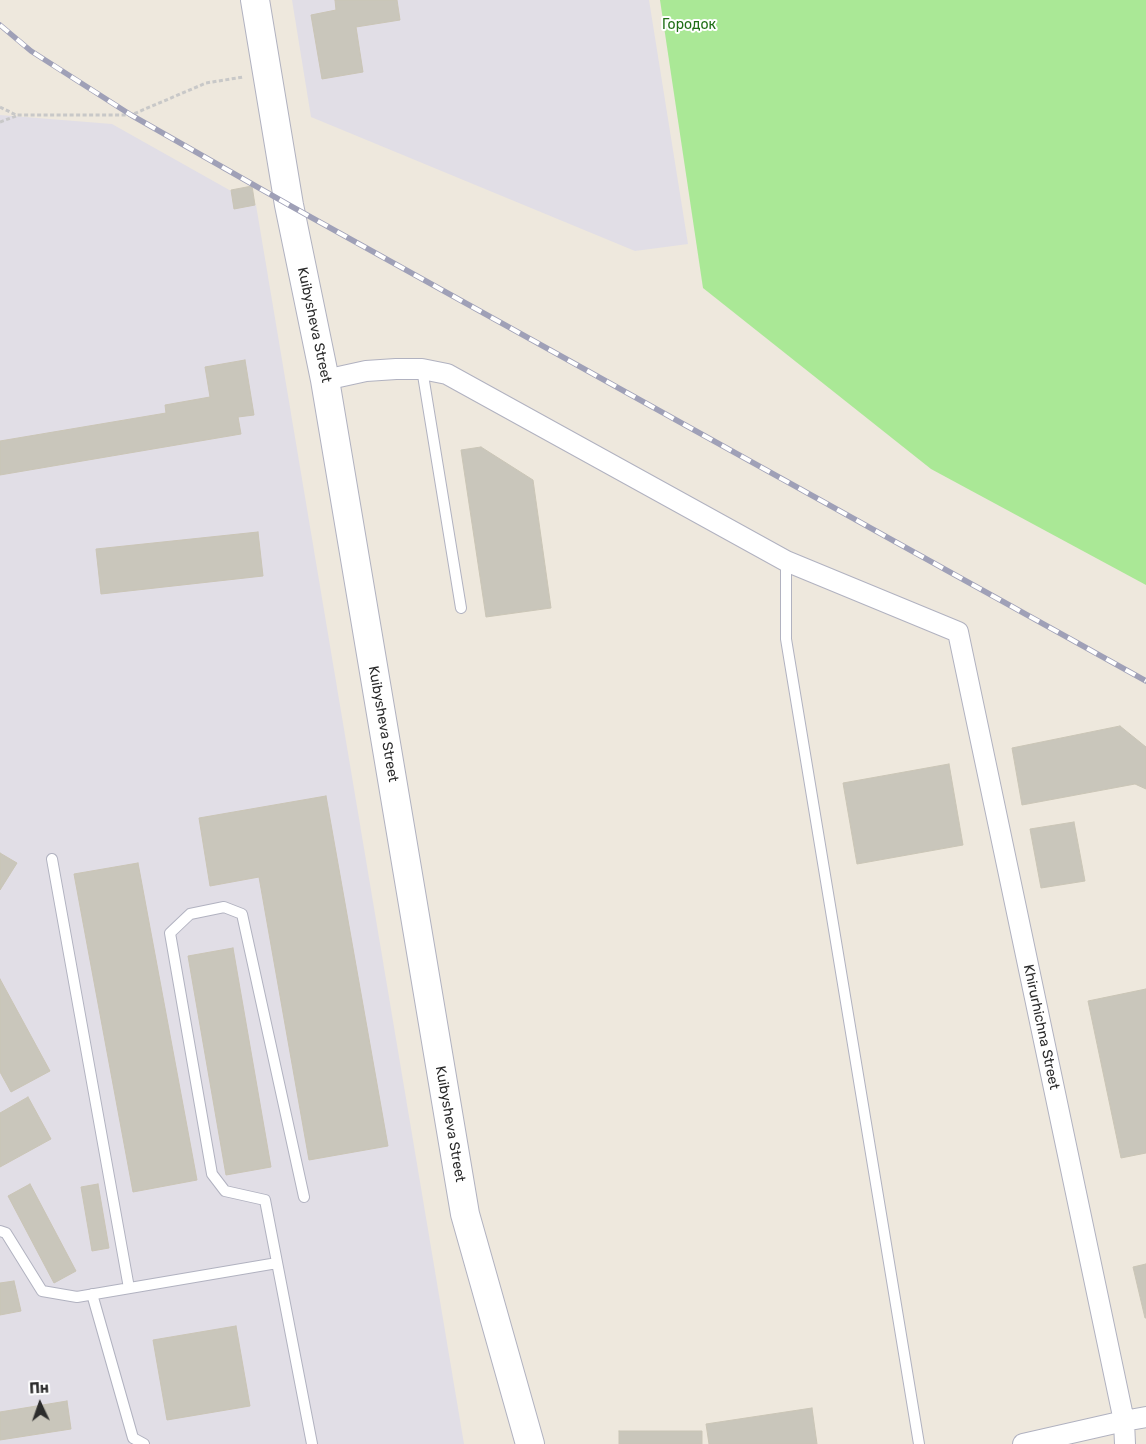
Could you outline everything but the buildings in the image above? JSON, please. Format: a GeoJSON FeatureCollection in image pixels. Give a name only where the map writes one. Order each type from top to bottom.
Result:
{"type":"FeatureCollection","features":[{"type":"Feature","properties":{"kind":"main road","name":"Kuibysheva Street"},"geometry":{"type":"LineString","coordinates":[[255,0],[289,205],[325,380],[465,1214],[530,1444]]}},
{"type":"Feature","properties":{"kind":"street"},"geometry":{"type":"LineString","coordinates":[[325,380],[366,371],[396,369],[422,369],[447,374],[786,561]]}},
{"type":"Feature","properties":{"kind":"street","name":"Khirurhichna Street"},"geometry":{"type":"LineString","coordinates":[[786,561],[958,632],[1124,1421],[1125,1444]]}},
{"type":"Feature","properties":{"kind":"street"},"geometry":{"type":"LineString","coordinates":[[1024,1444],[1146,1417]]}},
{"type":"Feature","properties":{"kind":"lane"},"geometry":{"type":"LineString","coordinates":[[422,369],[461,608]]}},
{"type":"Feature","properties":{"kind":"lane"},"geometry":{"type":"LineString","coordinates":[[786,561],[786,639],[919,1444]]}},
{"type":"Feature","properties":{"kind":"lane"},"geometry":{"type":"LineString","coordinates":[[52,859],[129,1288]]}},
{"type":"Feature","properties":{"kind":"lane"},"geometry":{"type":"LineString","coordinates":[[304,1198],[242,914],[224,907],[190,914],[170,933],[212,1174],[225,1191],[265,1200],[312,1444]]}},
{"type":"Feature","properties":{"kind":"lane"},"geometry":{"type":"LineString","coordinates":[[0,1231],[6,1233],[42,1291],[77,1297],[277,1263]]}},
{"type":"Feature","properties":{"kind":"lane"},"geometry":{"type":"LineString","coordinates":[[92,1294],[133,1438],[144,1444]]}},
{"type":"Feature","properties":{"kind":"path"},"geometry":{"type":"LineString","coordinates":[[0,122],[16,116],[131,115],[206,83],[266,73]]}},
{"type":"Feature","properties":{"kind":"path"},"geometry":{"type":"LineString","coordinates":[[0,107],[16,116]]}},
{"type":"Feature","properties":{"kind":"shaded area"},"geometry":{"type":"Polygon","coordinates":[[[292,0],[649,0],[688,244],[635,251],[311,117],[292,0]]]}},
{"type":"Feature","properties":{"kind":"shaded area"},"geometry":{"type":"Polygon","coordinates":[[[0,115],[112,124],[256,205],[464,1444],[0,1444],[0,115]]]}},
{"type":"Feature","properties":{"kind":"green space","name":"Городок"},"geometry":{"type":"Polygon","coordinates":[[[660,0],[1146,0],[1146,585],[931,469],[703,288],[660,0]]]}},
{"type":"Feature","properties":{"kind":"railway"},"geometry":{"type":"LineString","coordinates":[[0,25],[31,51],[131,115],[289,205],[1146,681]]}}]}
